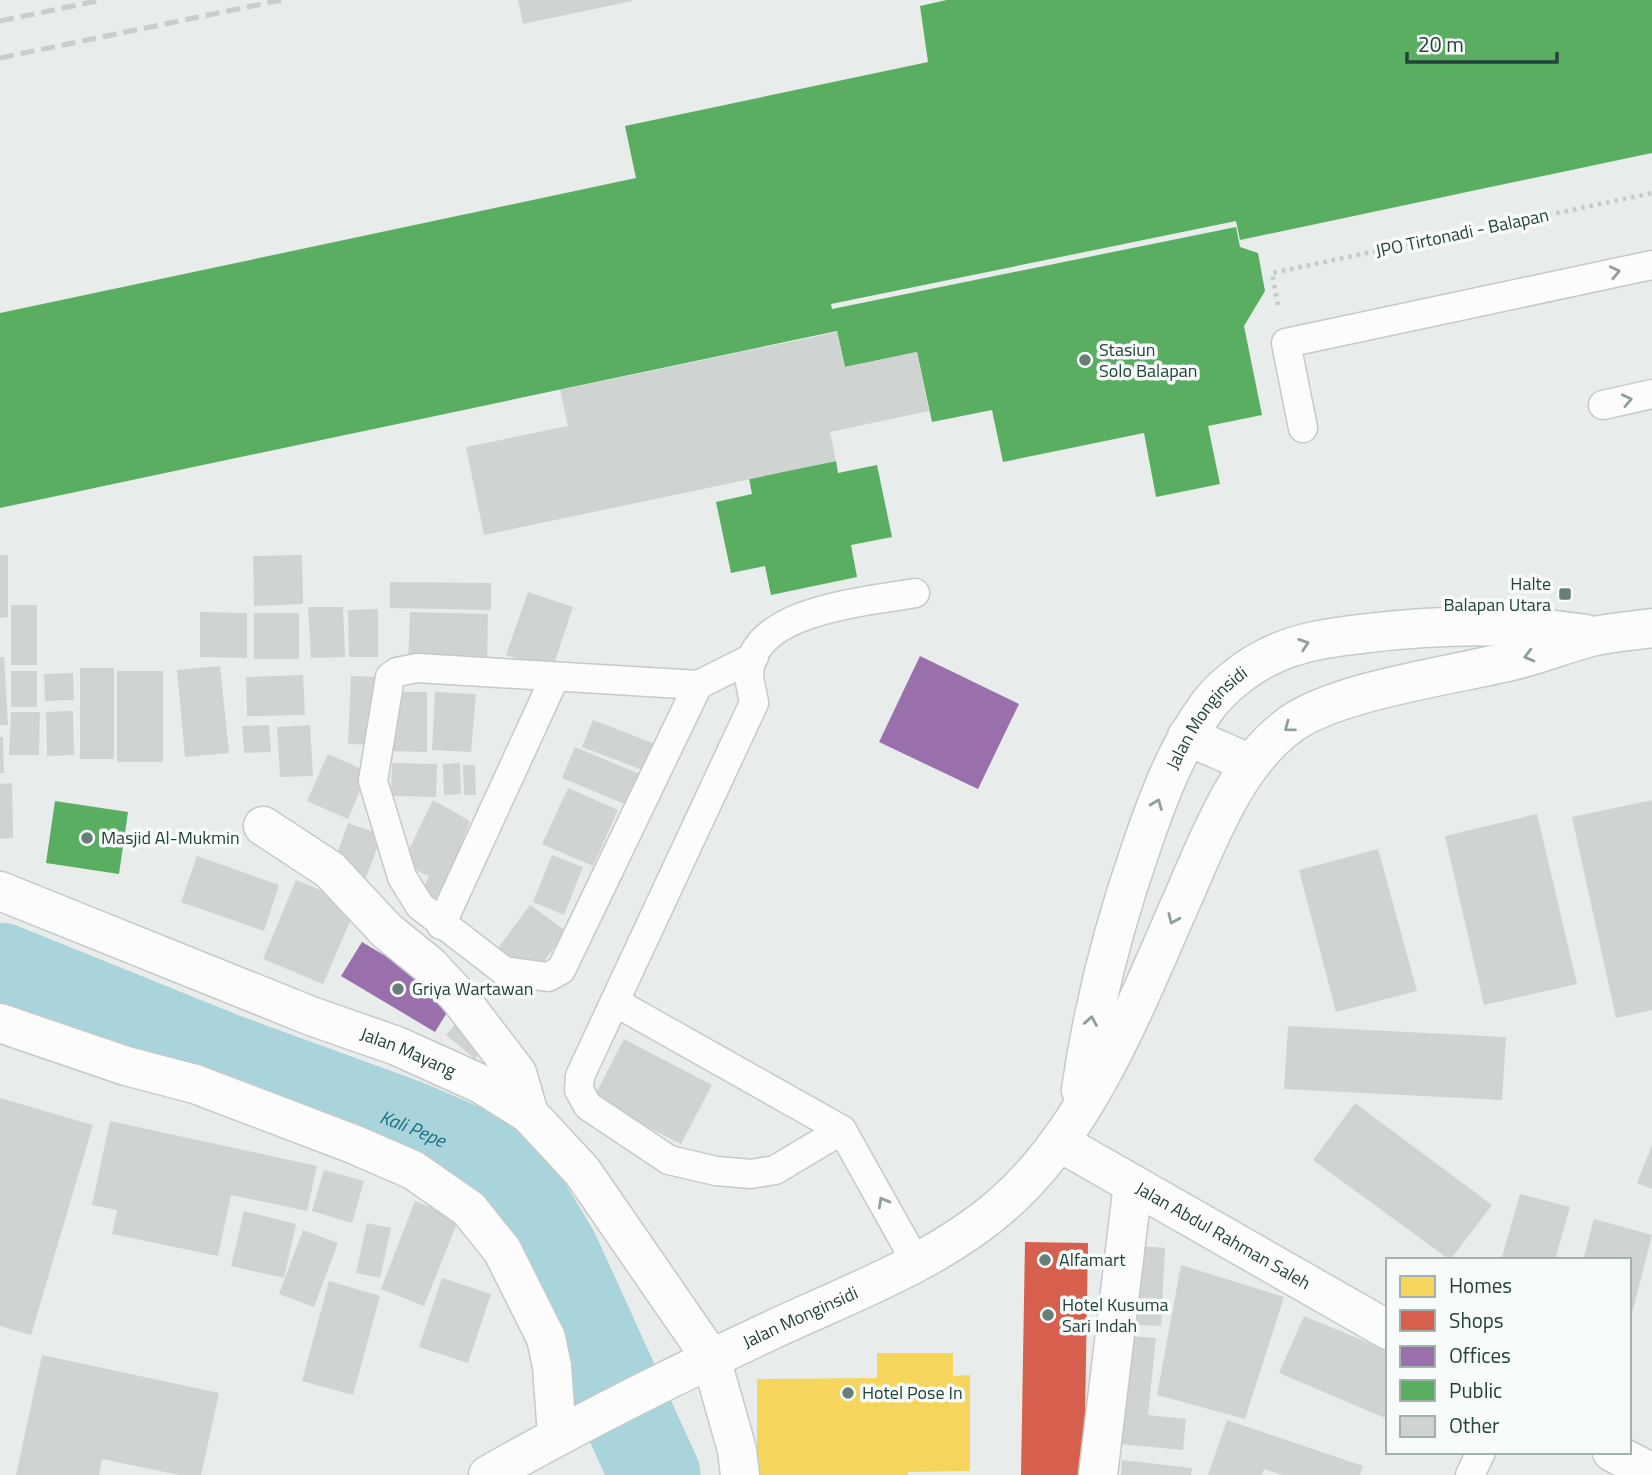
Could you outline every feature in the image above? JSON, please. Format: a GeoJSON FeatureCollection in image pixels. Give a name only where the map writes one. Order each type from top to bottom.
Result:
{"type":"FeatureCollection","features":[{"type":"Feature","properties":{"kind":"street","name":"Jalan Monginsidi"},"geometry":{"type":"LineString","coordinates":[[1068,1128],[1105,960],[1152,817],[1187,736],[1210,702],[1237,677],[1266,657],[1319,639],[1459,624],[1541,627],[1595,636]]}},
{"type":"Feature","properties":{"kind":"street","name":"Jalan Monginsidi"},"geometry":{"type":"LineString","coordinates":[[488,1475],[565,1431],[916,1262],[977,1226],[1002,1206],[1023,1186],[1068,1128],[1119,1039],[1200,860],[1251,764],[1292,723],[1324,707],[1531,657],[1595,636],[1652,628]]}},
{"type":"Feature","properties":{"kind":"street"},"geometry":{"type":"LineString","coordinates":[[1187,736],[1251,764]]}},
{"type":"Feature","properties":{"kind":"street"},"geometry":{"type":"LineString","coordinates":[[263,827],[330,870],[387,931],[429,965],[458,996],[517,1073],[529,1114]]}},
{"type":"Feature","properties":{"kind":"street","name":"Jalan Mayang"},"geometry":{"type":"LineString","coordinates":[[0,891],[311,1016],[397,1046],[481,1084],[529,1114],[582,1171],[698,1365],[737,1450],[740,1475]]}},
{"type":"Feature","properties":{"kind":"street"},"geometry":{"type":"LineString","coordinates":[[0,1023],[126,1066],[195,1084],[353,1144],[413,1170],[469,1209],[502,1250],[546,1338],[565,1431]]}},
{"type":"Feature","properties":{"kind":"street","name":"Jalan Abdul Rahman Saleh"},"geometry":{"type":"LineString","coordinates":[[1068,1128],[1133,1184],[1386,1329]]}},
{"type":"Feature","properties":{"kind":"street"},"geometry":{"type":"LineString","coordinates":[[1098,1475],[1133,1184]]}},
{"type":"Feature","properties":{"kind":"street"},"geometry":{"type":"LineString","coordinates":[[1616,1454],[1652,1473]]}},
{"type":"Feature","properties":{"kind":"lane"},"geometry":{"type":"LineString","coordinates":[[1303,428],[1286,343],[1652,265]]}},
{"type":"Feature","properties":{"kind":"lane"},"geometry":{"type":"LineString","coordinates":[[1603,405],[1652,394]]}},
{"type":"Feature","properties":{"kind":"lane"},"geometry":{"type":"LineString","coordinates":[[842,1130],[775,1170],[751,1174],[716,1171],[669,1160],[588,1106],[579,1090],[580,1076],[754,703],[749,675],[763,640],[788,621],[826,610],[915,593]]}},
{"type":"Feature","properties":{"kind":"lane"},"geometry":{"type":"LineString","coordinates":[[698,685],[561,970],[548,977],[504,971],[420,906],[402,877],[373,781],[390,677],[397,671],[417,668],[698,685],[754,657]]}},
{"type":"Feature","properties":{"kind":"lane"},"geometry":{"type":"LineString","coordinates":[[442,925],[555,677]]}},
{"type":"Feature","properties":{"kind":"lane"},"geometry":{"type":"LineString","coordinates":[[615,1002],[842,1130],[916,1262]]}},
{"type":"Feature","properties":{"kind":"lane"},"geometry":{"type":"LineString","coordinates":[[1470,1475],[1480,1454]]}},
{"type":"Feature","properties":{"kind":"path","name":"JPO Tirtonadi - Balapan"},"geometry":{"type":"LineString","coordinates":[[1272,273],[1652,193]]}},
{"type":"Feature","properties":{"kind":"building: Homes"},"geometry":{"type":"Polygon","coordinates":[[[877,1353],[953,1353],[953,1376],[970,1375],[970,1471],[908,1472],[908,1475],[757,1475],[757,1379],[877,1378],[877,1353]]]}},
{"type":"Feature","properties":{"kind":"building: Shops"},"geometry":{"type":"Polygon","coordinates":[[[1025,1242],[1088,1243],[1084,1475],[1021,1475],[1025,1242]]]}},
{"type":"Feature","properties":{"kind":"building: Offices"},"geometry":{"type":"Polygon","coordinates":[[[920,656],[1019,704],[978,789],[879,742],[920,656]]]}},
{"type":"Feature","properties":{"kind":"building: Offices"},"geometry":{"type":"Polygon","coordinates":[[[362,942],[456,998],[435,1032],[341,976],[362,942]]]}},
{"type":"Feature","properties":{"kind":"building: Public"},"geometry":{"type":"Polygon","coordinates":[[[947,0],[1652,0],[1652,153],[1240,240],[1236,221],[831,304],[832,309],[1236,227],[1240,247],[1258,253],[1265,291],[1244,326],[1262,415],[1208,426],[1220,484],[1156,497],[1144,433],[1003,462],[992,410],[932,422],[917,352],[845,367],[837,331],[0,508],[0,313],[636,178],[625,126],[928,62],[920,6],[947,0]]]}},
{"type":"Feature","properties":{"kind":"building: Public"},"geometry":{"type":"Polygon","coordinates":[[[836,461],[838,473],[877,465],[892,537],[851,545],[857,577],[771,595],[765,566],[731,573],[716,502],[752,494],[749,478],[836,461]]]}},
{"type":"Feature","properties":{"kind":"building: Public","name":"Masjid Al-Mukmin"},"geometry":{"type":"Polygon","coordinates":[[[55,801],[128,812],[119,874],[46,863],[55,801]]]}},
{"type":"Feature","properties":{"kind":"building: Other"},"geometry":{"type":"Polygon","coordinates":[[[518,0],[632,0],[632,1],[523,24],[518,0]]]}},
{"type":"Feature","properties":{"kind":"building: Other"},"geometry":{"type":"Polygon","coordinates":[[[837,332],[845,367],[917,352],[929,411],[830,432],[836,461],[484,535],[466,447],[568,426],[560,390],[837,332]]]}},
{"type":"Feature","properties":{"kind":"building: Other"},"geometry":{"type":"Polygon","coordinates":[[[0,555],[8,555],[8,617],[0,618],[0,555]]]}},
{"type":"Feature","properties":{"kind":"building: Other"},"geometry":{"type":"Polygon","coordinates":[[[302,555],[303,604],[254,606],[253,556],[302,555]]]}},
{"type":"Feature","properties":{"kind":"building: Other"},"geometry":{"type":"Polygon","coordinates":[[[390,582],[491,583],[491,610],[390,608],[390,582]]]}},
{"type":"Feature","properties":{"kind":"building: Other"},"geometry":{"type":"Polygon","coordinates":[[[528,592],[573,607],[552,670],[506,655],[528,592]]]}},
{"type":"Feature","properties":{"kind":"building: Other"},"geometry":{"type":"Polygon","coordinates":[[[11,605],[37,605],[37,665],[11,665],[11,605]]]}},
{"type":"Feature","properties":{"kind":"building: Other"},"geometry":{"type":"Polygon","coordinates":[[[308,607],[343,607],[345,657],[311,658],[308,607]]]}},
{"type":"Feature","properties":{"kind":"building: Other"},"geometry":{"type":"Polygon","coordinates":[[[378,609],[378,657],[349,657],[348,610],[378,609]]]}},
{"type":"Feature","properties":{"kind":"building: Other"},"geometry":{"type":"Polygon","coordinates":[[[200,612],[247,613],[247,658],[200,657],[200,612]]]}},
{"type":"Feature","properties":{"kind":"building: Other"},"geometry":{"type":"Polygon","coordinates":[[[410,612],[488,614],[487,668],[408,666],[410,612]]]}},
{"type":"Feature","properties":{"kind":"building: Other"},"geometry":{"type":"Polygon","coordinates":[[[254,613],[299,613],[299,659],[254,659],[254,613]]]}},
{"type":"Feature","properties":{"kind":"building: Other"},"geometry":{"type":"Polygon","coordinates":[[[0,657],[4,657],[8,725],[0,725],[0,657]]]}},
{"type":"Feature","properties":{"kind":"building: Other"},"geometry":{"type":"Polygon","coordinates":[[[220,666],[229,753],[185,757],[177,670],[220,666]]]}},
{"type":"Feature","properties":{"kind":"building: Other"},"geometry":{"type":"Polygon","coordinates":[[[80,668],[114,668],[114,759],[80,759],[80,668]]]}},
{"type":"Feature","properties":{"kind":"building: Other"},"geometry":{"type":"Polygon","coordinates":[[[11,671],[37,671],[37,707],[11,707],[11,671]]]}},
{"type":"Feature","properties":{"kind":"building: Other"},"geometry":{"type":"Polygon","coordinates":[[[117,671],[163,671],[163,762],[117,762],[117,671]]]}},
{"type":"Feature","properties":{"kind":"building: Other"},"geometry":{"type":"Polygon","coordinates":[[[73,673],[74,700],[45,701],[44,674],[73,673]]]}},
{"type":"Feature","properties":{"kind":"building: Other"},"geometry":{"type":"Polygon","coordinates":[[[303,675],[305,715],[247,716],[246,677],[303,675]]]}},
{"type":"Feature","properties":{"kind":"building: Other"},"geometry":{"type":"Polygon","coordinates":[[[351,676],[380,677],[377,745],[348,744],[351,676]]]}},
{"type":"Feature","properties":{"kind":"building: Other"},"geometry":{"type":"Polygon","coordinates":[[[391,692],[427,692],[427,752],[390,751],[391,692]]]}},
{"type":"Feature","properties":{"kind":"building: Other"},"geometry":{"type":"Polygon","coordinates":[[[435,692],[476,694],[471,752],[432,750],[435,692]]]}},
{"type":"Feature","properties":{"kind":"building: Other"},"geometry":{"type":"Polygon","coordinates":[[[73,711],[74,755],[47,756],[46,712],[73,711]]]}},
{"type":"Feature","properties":{"kind":"building: Other"},"geometry":{"type":"Polygon","coordinates":[[[11,712],[40,712],[39,755],[9,755],[11,712]]]}},
{"type":"Feature","properties":{"kind":"building: Other"},"geometry":{"type":"Polygon","coordinates":[[[593,720],[663,747],[653,774],[582,747],[593,720]]]}},
{"type":"Feature","properties":{"kind":"building: Other"},"geometry":{"type":"Polygon","coordinates":[[[269,725],[271,752],[244,753],[242,726],[269,725]]]}},
{"type":"Feature","properties":{"kind":"building: Other"},"geometry":{"type":"Polygon","coordinates":[[[310,725],[313,776],[280,777],[277,727],[310,725]]]}},
{"type":"Feature","properties":{"kind":"building: Other"},"geometry":{"type":"Polygon","coordinates":[[[0,737],[3,737],[4,773],[0,773],[0,737]]]}},
{"type":"Feature","properties":{"kind":"building: Other"},"geometry":{"type":"Polygon","coordinates":[[[575,747],[647,777],[634,808],[562,778],[575,747]]]}},
{"type":"Feature","properties":{"kind":"building: Other"},"geometry":{"type":"Polygon","coordinates":[[[328,754],[368,772],[348,819],[307,801],[328,754]]]}},
{"type":"Feature","properties":{"kind":"building: Other"},"geometry":{"type":"Polygon","coordinates":[[[392,763],[437,764],[436,797],[391,796],[392,763]]]}},
{"type":"Feature","properties":{"kind":"building: Other"},"geometry":{"type":"Polygon","coordinates":[[[460,763],[461,794],[444,795],[443,764],[460,763]]]}},
{"type":"Feature","properties":{"kind":"building: Other"},"geometry":{"type":"Polygon","coordinates":[[[463,765],[475,765],[476,795],[464,795],[463,765]]]}},
{"type":"Feature","properties":{"kind":"building: Other"},"geometry":{"type":"Polygon","coordinates":[[[12,783],[13,838],[0,839],[0,784],[12,783]]]}},
{"type":"Feature","properties":{"kind":"building: Other"},"geometry":{"type":"Polygon","coordinates":[[[568,788],[618,810],[593,866],[542,844],[568,788]]]}},
{"type":"Feature","properties":{"kind":"building: Other"},"geometry":{"type":"Polygon","coordinates":[[[433,800],[470,821],[438,905],[418,899],[429,876],[402,864],[433,800]]]}},
{"type":"Feature","properties":{"kind":"building: Other"},"geometry":{"type":"Polygon","coordinates":[[[1652,800],[1652,1010],[1616,1018],[1572,817],[1652,800]]]}},
{"type":"Feature","properties":{"kind":"building: Other"},"geometry":{"type":"Polygon","coordinates":[[[1537,814],[1577,984],[1484,1005],[1445,836],[1537,814]]]}},
{"type":"Feature","properties":{"kind":"building: Other"},"geometry":{"type":"Polygon","coordinates":[[[348,823],[382,835],[365,880],[332,868],[348,823]]]}},
{"type":"Feature","properties":{"kind":"building: Other"},"geometry":{"type":"Polygon","coordinates":[[[1378,849],[1417,991],[1336,1012],[1299,870],[1378,849]]]}},
{"type":"Feature","properties":{"kind":"building: Other"},"geometry":{"type":"Polygon","coordinates":[[[552,855],[583,867],[564,915],[533,902],[552,855]]]}},
{"type":"Feature","properties":{"kind":"building: Other"},"geometry":{"type":"Polygon","coordinates":[[[197,856],[279,885],[264,931],[181,902],[197,856]]]}},
{"type":"Feature","properties":{"kind":"building: Other"},"geometry":{"type":"Polygon","coordinates":[[[296,880],[357,905],[323,984],[263,959],[296,880]]]}},
{"type":"Feature","properties":{"kind":"building: Other"},"geometry":{"type":"Polygon","coordinates":[[[530,905],[566,931],[535,974],[498,948],[530,905]]]}},
{"type":"Feature","properties":{"kind":"building: Other"},"geometry":{"type":"Polygon","coordinates":[[[462,1017],[491,1041],[475,1059],[446,1035],[462,1017]]]}},
{"type":"Feature","properties":{"kind":"building: Other"},"geometry":{"type":"Polygon","coordinates":[[[1288,1026],[1506,1037],[1502,1100],[1284,1089],[1288,1026]]]}},
{"type":"Feature","properties":{"kind":"building: Other"},"geometry":{"type":"Polygon","coordinates":[[[624,1039],[712,1085],[681,1144],[593,1099],[624,1039]]]}},
{"type":"Feature","properties":{"kind":"building: Other"},"geometry":{"type":"Polygon","coordinates":[[[0,1098],[93,1125],[31,1335],[0,1326],[0,1098]]]}},
{"type":"Feature","properties":{"kind":"building: Other"},"geometry":{"type":"Polygon","coordinates":[[[1355,1103],[1492,1205],[1452,1258],[1447,1258],[1313,1160],[1355,1103]]]}},
{"type":"Feature","properties":{"kind":"building: Other"},"geometry":{"type":"Polygon","coordinates":[[[110,1121],[317,1166],[307,1211],[231,1195],[218,1256],[112,1234],[117,1210],[92,1205],[110,1121]]]}},
{"type":"Feature","properties":{"kind":"building: Other"},"geometry":{"type":"Polygon","coordinates":[[[1652,1145],[1652,1189],[1637,1183],[1652,1145]]]}},
{"type":"Feature","properties":{"kind":"building: Other"},"geometry":{"type":"Polygon","coordinates":[[[324,1170],[364,1181],[352,1223],[312,1211],[324,1170]]]}},
{"type":"Feature","properties":{"kind":"building: Other"},"geometry":{"type":"Polygon","coordinates":[[[1520,1194],[1570,1207],[1556,1258],[1502,1258],[1520,1194]]]}},
{"type":"Feature","properties":{"kind":"building: Other"},"geometry":{"type":"Polygon","coordinates":[[[415,1201],[459,1218],[424,1306],[381,1289],[415,1201]]]}},
{"type":"Feature","properties":{"kind":"building: Other"},"geometry":{"type":"Polygon","coordinates":[[[244,1211],[296,1224],[284,1278],[231,1266],[244,1211]]]}},
{"type":"Feature","properties":{"kind":"building: Other"},"geometry":{"type":"Polygon","coordinates":[[[1594,1219],[1652,1235],[1631,1317],[1631,1258],[1584,1258],[1594,1219]]]}},
{"type":"Feature","properties":{"kind":"building: Other"},"geometry":{"type":"Polygon","coordinates":[[[367,1223],[391,1228],[380,1278],[356,1273],[367,1223]]]}},
{"type":"Feature","properties":{"kind":"building: Other"},"geometry":{"type":"Polygon","coordinates":[[[303,1230],[338,1243],[314,1307],[279,1294],[303,1230]]]}},
{"type":"Feature","properties":{"kind":"building: Other"},"geometry":{"type":"Polygon","coordinates":[[[1140,1246],[1165,1248],[1161,1326],[1136,1325],[1140,1246]]]}},
{"type":"Feature","properties":{"kind":"building: Other"},"geometry":{"type":"Polygon","coordinates":[[[1181,1265],[1284,1297],[1245,1419],[1157,1395],[1181,1265]]]}},
{"type":"Feature","properties":{"kind":"building: Other"},"geometry":{"type":"Polygon","coordinates":[[[442,1278],[491,1294],[468,1363],[419,1347],[442,1278]]]}},
{"type":"Feature","properties":{"kind":"building: Other"},"geometry":{"type":"Polygon","coordinates":[[[329,1281],[380,1296],[353,1395],[302,1381],[329,1281]]]}},
{"type":"Feature","properties":{"kind":"building: Other"},"geometry":{"type":"Polygon","coordinates":[[[1304,1316],[1386,1350],[1386,1416],[1385,1418],[1279,1373],[1304,1316]]]}},
{"type":"Feature","properties":{"kind":"building: Other"},"geometry":{"type":"Polygon","coordinates":[[[1130,1336],[1156,1338],[1148,1415],[1186,1419],[1183,1450],[1120,1444],[1130,1336]]]}},
{"type":"Feature","properties":{"kind":"building: Other"},"geometry":{"type":"Polygon","coordinates":[[[42,1355],[219,1393],[201,1475],[179,1475],[102,1459],[99,1475],[16,1475],[42,1355]]]}},
{"type":"Feature","properties":{"kind":"building: Other"},"geometry":{"type":"Polygon","coordinates":[[[1227,1420],[1363,1466],[1360,1475],[1282,1475],[1264,1469],[1262,1475],[1208,1475],[1227,1420]]]}},
{"type":"Feature","properties":{"kind":"building: Other"},"geometry":{"type":"Polygon","coordinates":[[[1122,1460],[1192,1468],[1191,1475],[1121,1475],[1122,1460]]]}},
{"type":"Feature","properties":{"kind":"waterway","name":"Kali Pepe"},"geometry":{"type":"LineString","coordinates":[[0,968],[223,1058],[409,1126],[502,1166],[554,1253],[655,1475]]}},
{"type":"Feature","properties":{"kind":"railway"},"geometry":{"type":"LineString","coordinates":[[0,21],[102,0]]}},
{"type":"Feature","properties":{"kind":"railway"},"geometry":{"type":"LineString","coordinates":[[0,58],[281,0]]}},
{"type":"Feature","properties":{"kind":"place","name":"Stasiun Solo Balapan"},"geometry":{"type":"Point","coordinates":[1085,360]}},
{"type":"Feature","properties":{"kind":"place","name":"Halte Balapan Utara"},"geometry":{"type":"Point","coordinates":[1565,594]}},
{"type":"Feature","properties":{"kind":"place","name":"Masjid Al-Mukmin"},"geometry":{"type":"Point","coordinates":[87,838]}},
{"type":"Feature","properties":{"kind":"place","name":"Griya Wartawan"},"geometry":{"type":"Point","coordinates":[398,989]}},
{"type":"Feature","properties":{"kind":"place","name":"Alfamart"},"geometry":{"type":"Point","coordinates":[1045,1260]}},
{"type":"Feature","properties":{"kind":"place","name":"Hotel Kusuma Sari Indah"},"geometry":{"type":"Point","coordinates":[1048,1315]}},
{"type":"Feature","properties":{"kind":"place","name":"Hotel Pose In"},"geometry":{"type":"Point","coordinates":[848,1393]}}]}
